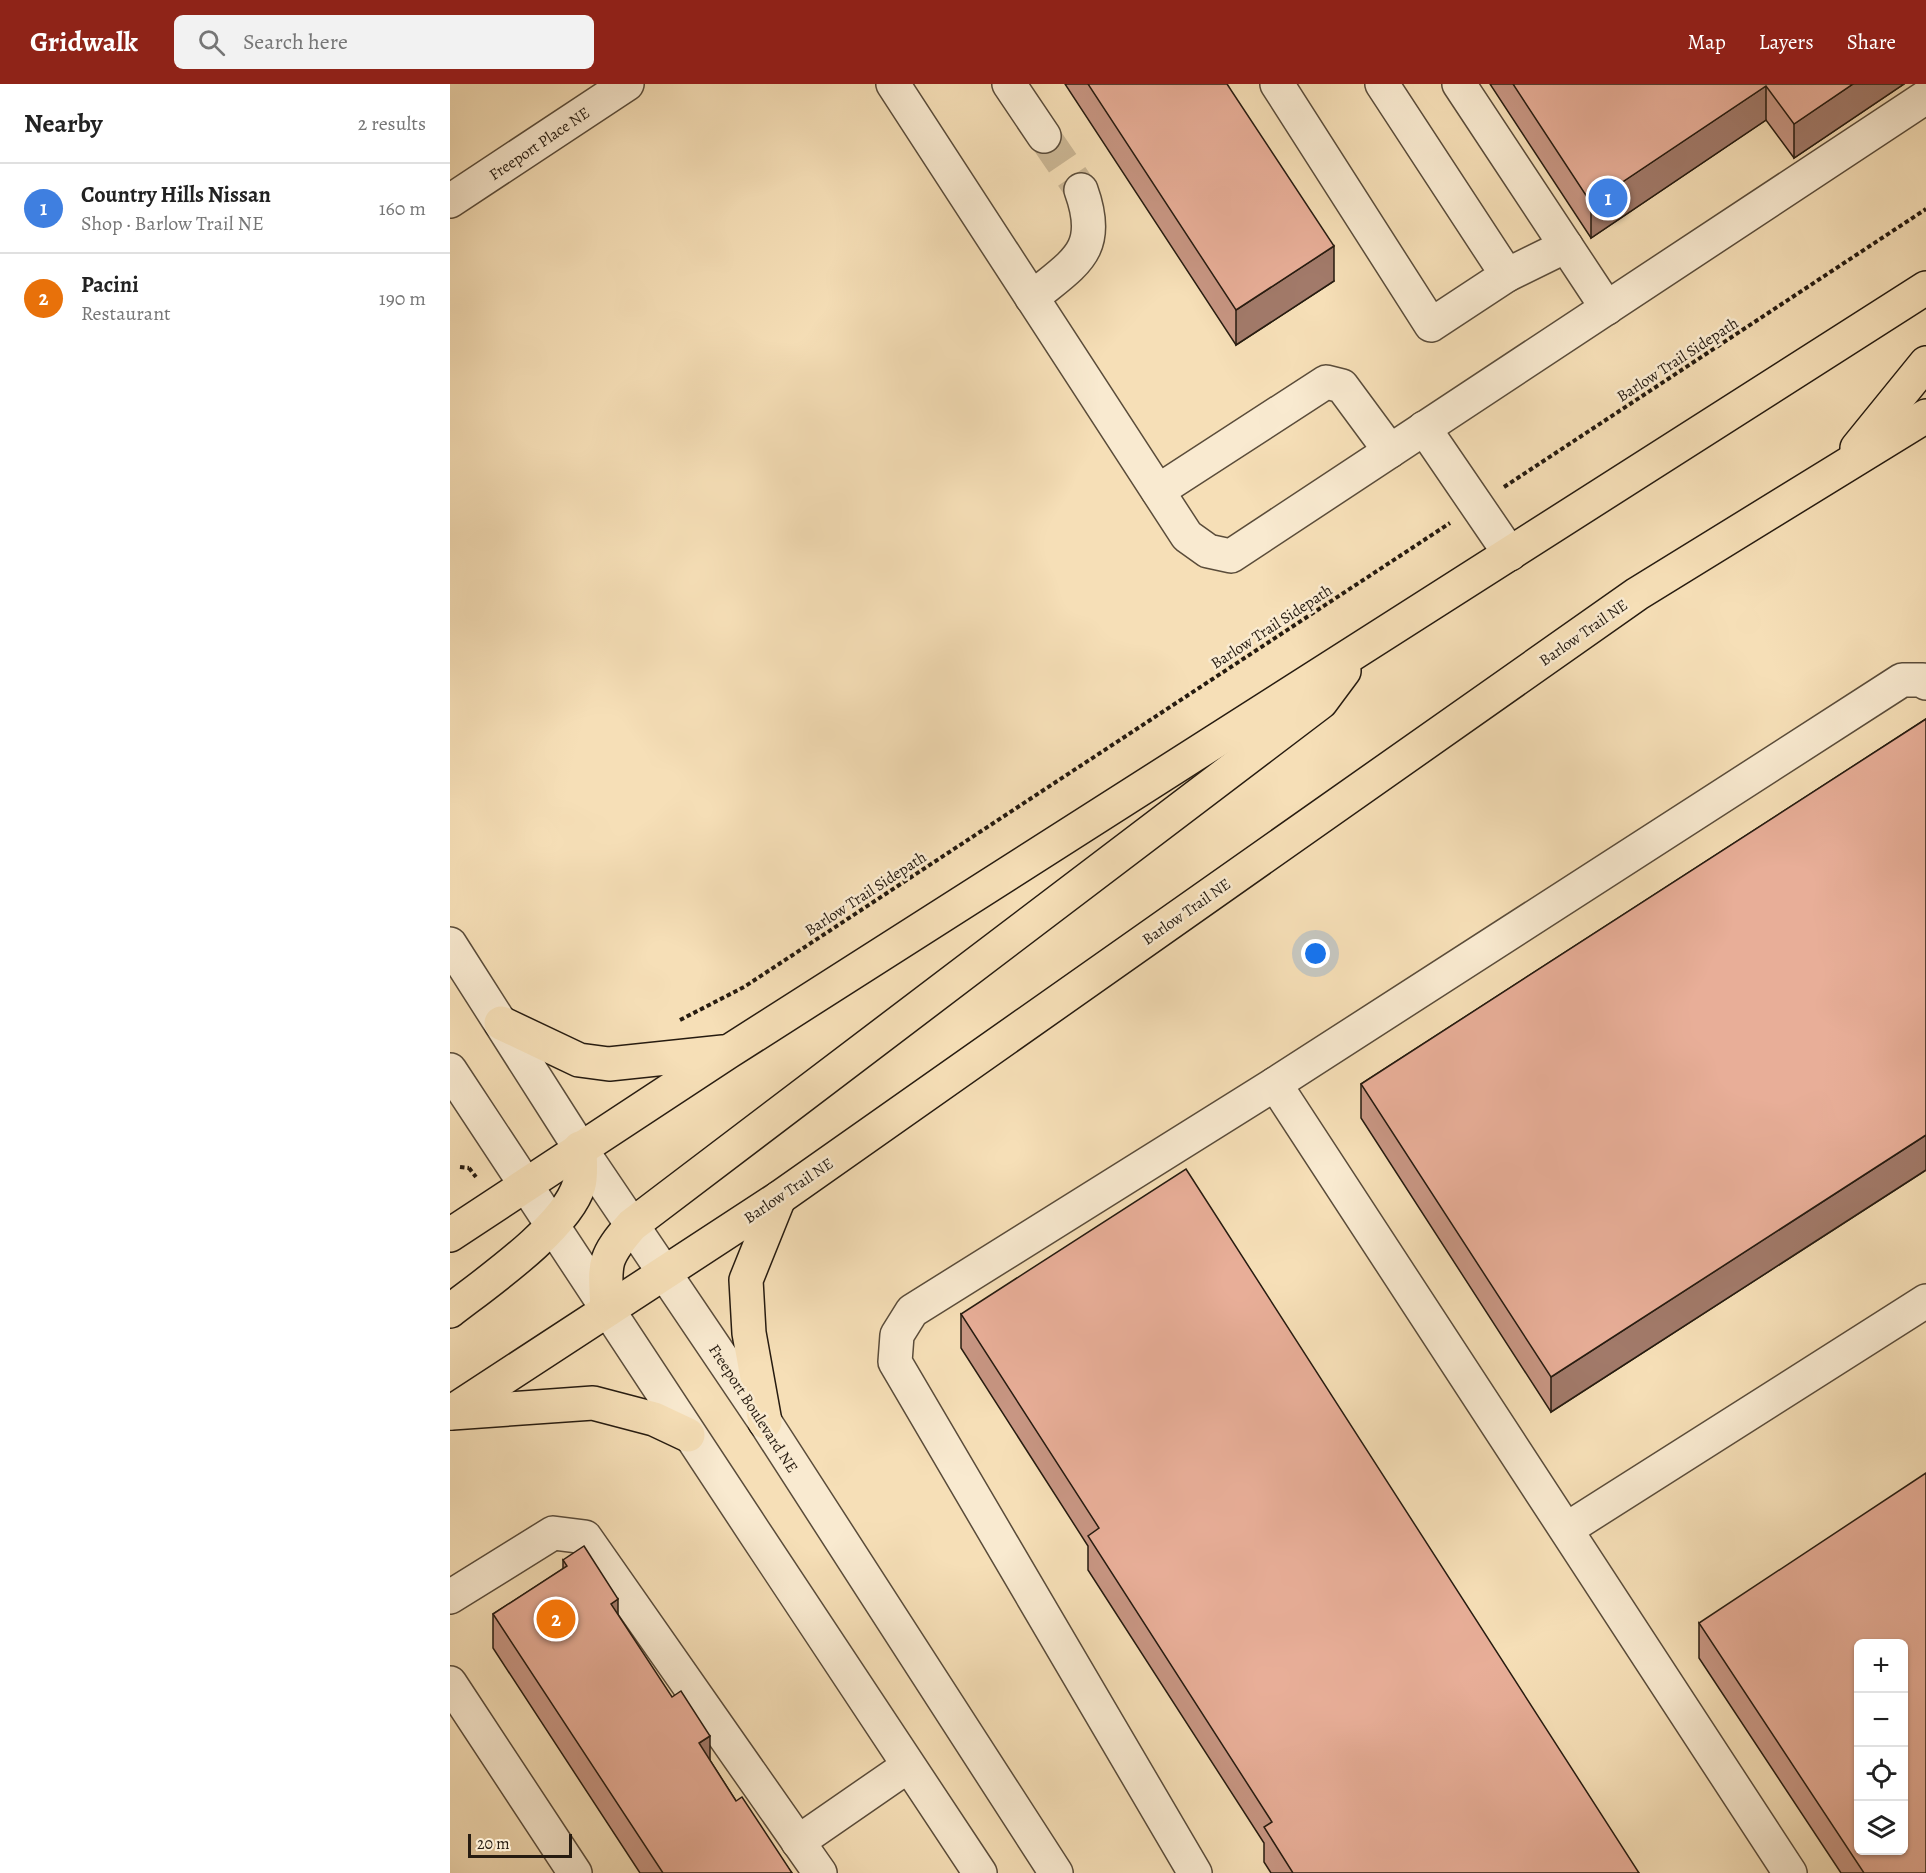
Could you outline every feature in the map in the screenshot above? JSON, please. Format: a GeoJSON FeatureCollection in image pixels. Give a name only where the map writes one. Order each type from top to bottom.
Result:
{"type":"FeatureCollection","features":[{"type":"Feature","properties":{"kind":"main road"},"geometry":{"type":"LineString","coordinates":[[450,1235],[728,1052],[1926,288]]}},
{"type":"Feature","properties":{"kind":"main road"},"geometry":{"type":"LineString","coordinates":[[1842,466],[1926,363]]}},
{"type":"Feature","properties":{"kind":"main road","name":"Barlow Trail NE"},"geometry":{"type":"LineString","coordinates":[[450,1413],[779,1198],[1637,594],[1926,416]]}},
{"type":"Feature","properties":{"kind":"main road"},"geometry":{"type":"LineString","coordinates":[[607,1310],[605,1265],[615,1244],[632,1225],[1321,702],[1358,652]]}},
{"type":"Feature","properties":{"kind":"main road"},"geometry":{"type":"LineString","coordinates":[[501,1023],[579,1060],[609,1064],[728,1052]]}},
{"type":"Feature","properties":{"kind":"main road"},"geometry":{"type":"LineString","coordinates":[[450,1311],[500,1273],[552,1226],[571,1204],[580,1183],[580,1148]]}},
{"type":"Feature","properties":{"kind":"main road"},"geometry":{"type":"LineString","coordinates":[[765,1422],[749,1333],[746,1280],[779,1198]]}},
{"type":"Feature","properties":{"kind":"main road"},"geometry":{"type":"LineString","coordinates":[[450,1413],[593,1403],[654,1419],[688,1435]]}},
{"type":"Feature","properties":{"kind":"street","name":"Freeport Place NE"},"geometry":{"type":"LineString","coordinates":[[450,201],[627,84]]}},
{"type":"Feature","properties":{"kind":"street"},"geometry":{"type":"LineString","coordinates":[[892,84],[1187,536],[1208,551],[1231,556],[1926,97]]}},
{"type":"Feature","properties":{"kind":"street"},"geometry":{"type":"LineString","coordinates":[[1009,84],[1044,136]]}},
{"type":"Feature","properties":{"kind":"street"},"geometry":{"type":"LineString","coordinates":[[1276,84],[1431,325],[1507,275],[1566,246]]}},
{"type":"Feature","properties":{"kind":"street"},"geometry":{"type":"LineString","coordinates":[[1382,84],[1507,275]]}},
{"type":"Feature","properties":{"kind":"street"},"geometry":{"type":"LineString","coordinates":[[1459,84],[1607,308]]}},
{"type":"Feature","properties":{"kind":"street"},"geometry":{"type":"LineString","coordinates":[[1032,298],[1078,261],[1089,239],[1087,208],[1080,190]]}},
{"type":"Feature","properties":{"kind":"street"},"geometry":{"type":"LineString","coordinates":[[1158,491],[1326,382],[1342,387],[1390,451]]}},
{"type":"Feature","properties":{"kind":"street"},"geometry":{"type":"LineString","coordinates":[[1424,428],[1510,554]]}},
{"type":"Feature","properties":{"kind":"street"},"geometry":{"type":"LineString","coordinates":[[1195,1873],[895,1362],[897,1335],[912,1311],[1275,1084],[1902,680],[1923,680],[1926,683]]}},
{"type":"Feature","properties":{"kind":"street","name":"Freeport Boulevard NE"},"geometry":{"type":"LineString","coordinates":[[450,944],[580,1148],[765,1422],[1056,1873]]}},
{"type":"Feature","properties":{"kind":"street"},"geometry":{"type":"LineString","coordinates":[[450,1070],[688,1435],[980,1873]]}},
{"type":"Feature","properties":{"kind":"street"},"geometry":{"type":"LineString","coordinates":[[1275,1084],[1790,1873]]}},
{"type":"Feature","properties":{"kind":"street"},"geometry":{"type":"LineString","coordinates":[[1567,1529],[1926,1301]]}},
{"type":"Feature","properties":{"kind":"street"},"geometry":{"type":"LineString","coordinates":[[450,1597],[553,1533],[585,1537],[819,1873]]}},
{"type":"Feature","properties":{"kind":"street"},"geometry":{"type":"LineString","coordinates":[[450,1683],[575,1873]]}},
{"type":"Feature","properties":{"kind":"street"},"geometry":{"type":"LineString","coordinates":[[798,1842],[908,1766]]}},
{"type":"Feature","properties":{"kind":"path","name":"Barlow Trail Sidepath"},"geometry":{"type":"LineString","coordinates":[[671,1023],[744,987],[1926,209]]}},
{"type":"Feature","properties":{"kind":"path"},"geometry":{"type":"LineString","coordinates":[[460,1167],[469,1168],[476,1178]]}},
{"type":"Feature","properties":{"kind":"building"},"geometry":{"type":"Polygon","coordinates":[[[1088,84],[1227,84],[1334,246],[1236,310],[1088,84]]]}},
{"type":"Feature","properties":{"kind":"building"},"geometry":{"type":"Polygon","coordinates":[[[1513,84],[1853,84],[1794,124],[1766,86],[1591,203],[1513,84]]]}},
{"type":"Feature","properties":{"kind":"building"},"geometry":{"type":"Polygon","coordinates":[[[1926,719],[1926,1135],[1551,1377],[1361,1084],[1926,719]]]}},
{"type":"Feature","properties":{"kind":"building"},"geometry":{"type":"Polygon","coordinates":[[[1186,1169],[1639,1873],[1293,1873],[1264,1827],[1272,1822],[1088,1536],[1099,1528],[961,1314],[1186,1169]]]}},
{"type":"Feature","properties":{"kind":"building"},"geometry":{"type":"Polygon","coordinates":[[[1926,1473],[1926,1873],[1864,1873],[1699,1623],[1926,1473]]]}},
{"type":"Feature","properties":{"kind":"building"},"geometry":{"type":"Polygon","coordinates":[[[584,1546],[618,1599],[611,1604],[672,1697],[681,1691],[710,1736],[699,1743],[736,1801],[742,1797],[792,1873],[663,1873],[493,1614],[567,1566],[563,1560],[584,1546]]]}},
{"type":"Feature","properties":{"kind":"tunnel"},"geometry":{"type":"LineString","coordinates":[[1044,136],[1081,190]]}},
{"type":"Feature","properties":{"kind":"place","name":"Country Hills Nissan"},"geometry":{"type":"Point","coordinates":[1608,198]}},
{"type":"Feature","properties":{"kind":"place","name":"Pacini"},"geometry":{"type":"Point","coordinates":[556,1619]}}]}
